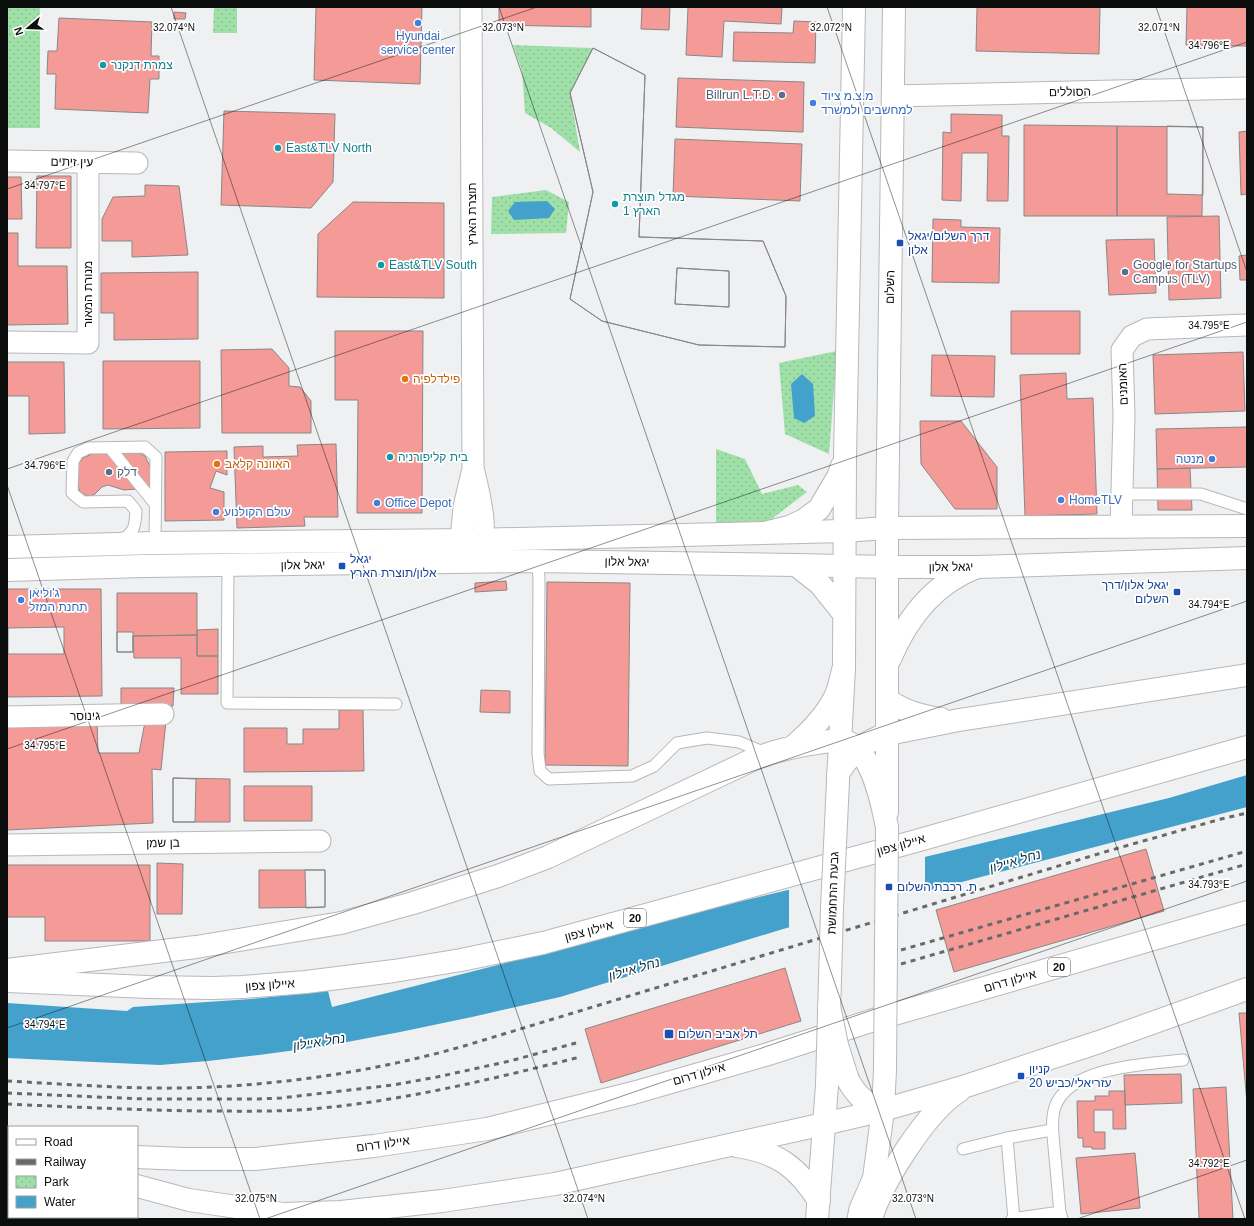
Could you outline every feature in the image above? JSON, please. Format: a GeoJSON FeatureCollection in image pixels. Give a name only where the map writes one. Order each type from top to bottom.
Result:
{"type":"FeatureCollection","features":[{"type":"Feature","properties":{"kind":"main road"},"geometry":{"type":"LineString","coordinates":[[844,567],[854,7]]}},
{"type":"Feature","properties":{"kind":"main road","name":"השלום"},"geometry":{"type":"LineString","coordinates":[[887,568],[894,7]]}},
{"type":"Feature","properties":{"kind":"main road"},"geometry":{"type":"LineString","coordinates":[[768,532],[789,527],[804,520],[819,509],[838,477],[845,458]]}},
{"type":"Feature","properties":{"kind":"main road","name":"יגאל אלון"},"geometry":{"type":"LineString","coordinates":[[7,547],[155,543],[461,540],[844,531],[887,528],[1247,526]]}},
{"type":"Feature","properties":{"kind":"main road","name":"יגאל אלון"},"geometry":{"type":"LineString","coordinates":[[7,570],[537,561],[887,568],[977,567],[1247,558]]}},
{"type":"Feature","properties":{"kind":"main road"},"geometry":{"type":"LineString","coordinates":[[796,565],[820,584],[844,614]]}},
{"type":"Feature","properties":{"kind":"main road","name":"גבעת התחמושת"},"geometry":{"type":"LineString","coordinates":[[818,1210],[827,1085],[838,778],[849,744],[844,667],[844,567]]}},
{"type":"Feature","properties":{"kind":"main road"},"geometry":{"type":"LineString","coordinates":[[888,666],[905,628],[920,608],[945,586],[966,571],[977,567]]}},
{"type":"Feature","properties":{"kind":"main road"},"geometry":{"type":"LineString","coordinates":[[870,1219],[885,1070],[887,827],[877,786],[879,770],[888,734],[887,568]]}},
{"type":"Feature","properties":{"kind":"main road"},"geometry":{"type":"LineString","coordinates":[[794,746],[806,736],[831,704],[839,687],[844,667]]}},
{"type":"Feature","properties":{"kind":"main road"},"geometry":{"type":"LineString","coordinates":[[7,970],[196,947],[341,923],[498,876],[548,857],[767,754],[794,746],[849,744],[888,734],[958,720],[1247,675]]}},
{"type":"Feature","properties":{"kind":"main road"},"geometry":{"type":"LineString","coordinates":[[888,700],[906,711],[915,714],[958,720]]}},
{"type":"Feature","properties":{"kind":"main road"},"geometry":{"type":"LineString","coordinates":[[849,744],[879,770]]}},
{"type":"Feature","properties":{"kind":"main road","name":"איילון צפון"},"geometry":{"type":"LineString","coordinates":[[7,981],[148,987],[242,987],[306,982],[394,971],[461,960],[543,943],[916,841],[1247,747]]}},
{"type":"Feature","properties":{"kind":"main road","name":"איילון דרום"},"geometry":{"type":"LineString","coordinates":[[138,1156],[184,1159],[255,1158],[374,1146],[487,1129],[641,1091],[765,1055],[877,1019],[1247,912]]}},
{"type":"Feature","properties":{"kind":"main road"},"geometry":{"type":"LineString","coordinates":[[138,1186],[189,1200],[283,1214],[341,1212],[442,1201],[555,1184],[882,1110],[966,1086],[1099,1042],[1247,989]]}},
{"type":"Feature","properties":{"kind":"main road"},"geometry":{"type":"LineString","coordinates":[[829,1006],[837,1045],[848,1080],[865,1103],[882,1110]]}},
{"type":"Feature","properties":{"kind":"main road"},"geometry":{"type":"LineString","coordinates":[[870,1219],[890,1178],[915,1139],[938,1108],[966,1086]]}},
{"type":"Feature","properties":{"kind":"main road"},"geometry":{"type":"LineString","coordinates":[[728,1146],[758,1150],[786,1162],[803,1178],[818,1210]]}},
{"type":"Feature","properties":{"kind":"street","name":"תוצרת הארץ"},"geometry":{"type":"LineString","coordinates":[[471,7],[473,468],[482,509],[483,539],[479,555],[473,562]]}},
{"type":"Feature","properties":{"kind":"street","name":"הסוללים"},"geometry":{"type":"LineString","coordinates":[[892,96],[1247,88]]}},
{"type":"Feature","properties":{"kind":"street","name":"עין זיתים"},"geometry":{"type":"LineString","coordinates":[[7,161],[137,164]]}},
{"type":"Feature","properties":{"kind":"street","name":"מנורת המאור"},"geometry":{"type":"LineString","coordinates":[[7,342],[88,343],[88,163]]}},
{"type":"Feature","properties":{"kind":"street","name":"האומנים"},"geometry":{"type":"LineString","coordinates":[[1121,527],[1124,416],[1122,350],[1132,336],[1147,329],[1247,325]]}},
{"type":"Feature","properties":{"kind":"street","name":"תוצרת הארץ"},"geometry":{"type":"LineString","coordinates":[[461,540],[464,507],[473,468]]}},
{"type":"Feature","properties":{"kind":"street","name":"גינוסר"},"geometry":{"type":"LineString","coordinates":[[7,717],[163,714]]}},
{"type":"Feature","properties":{"kind":"street","name":"בן שמן"},"geometry":{"type":"LineString","coordinates":[[7,845],[320,842]]}},
{"type":"Feature","properties":{"kind":"lane"},"geometry":{"type":"LineString","coordinates":[[115,545],[130,536],[135,528],[136,511],[128,501],[83,502],[72,493],[73,461],[78,453],[88,448],[145,447],[156,457],[155,543]]}},
{"type":"Feature","properties":{"kind":"lane"},"geometry":{"type":"LineString","coordinates":[[110,448],[155,504]]}},
{"type":"Feature","properties":{"kind":"lane"},"geometry":{"type":"LineString","coordinates":[[1123,494],[1201,494],[1247,509]]}},
{"type":"Feature","properties":{"kind":"lane"},"geometry":{"type":"LineString","coordinates":[[537,561],[539,578],[538,753],[540,771],[549,779],[632,776],[654,766],[677,743],[706,738],[739,742],[767,754]]}},
{"type":"Feature","properties":{"kind":"lane"},"geometry":{"type":"LineString","coordinates":[[228,566],[227,703],[312,700],[396,704]]}},
{"type":"Feature","properties":{"kind":"lane"},"geometry":{"type":"LineString","coordinates":[[1007,1138],[1013,1219],[1061,1216],[1052,1130],[1055,1107],[1062,1094],[1083,1079],[1121,1066],[1184,1060]]}},
{"type":"Feature","properties":{"kind":"lane"},"geometry":{"type":"LineString","coordinates":[[963,1149],[1007,1138],[1052,1130]]}},
{"type":"Feature","properties":{"kind":"lane"},"geometry":{"type":"LineString","coordinates":[[853,1219],[861,1191],[876,1162]]}},
{"type":"Feature","properties":{"kind":"green space"},"geometry":{"type":"Polygon","coordinates":[[[7,7],[40,7],[40,128],[7,128],[7,7]]]}},
{"type":"Feature","properties":{"kind":"green space"},"geometry":{"type":"Polygon","coordinates":[[[214,7],[237,7],[237,33],[213,33],[214,7]]]}},
{"type":"Feature","properties":{"kind":"green space"},"geometry":{"type":"Polygon","coordinates":[[[513,45],[593,48],[570,93],[580,152],[551,128],[525,113],[522,71],[513,45]]]}},
{"type":"Feature","properties":{"kind":"green space"},"geometry":{"type":"Polygon","coordinates":[[[546,190],[569,202],[566,233],[491,234],[492,197],[546,190]]]}},
{"type":"Feature","properties":{"kind":"green space"},"geometry":{"type":"Polygon","coordinates":[[[837,351],[829,454],[785,434],[779,363],[837,351]]]}},
{"type":"Feature","properties":{"kind":"green space"},"geometry":{"type":"Polygon","coordinates":[[[716,449],[745,459],[762,494],[798,485],[807,492],[769,521],[716,523],[716,449]]]}},
{"type":"Feature","properties":{"kind":"water"},"geometry":{"type":"Polygon","coordinates":[[[547,201],[555,209],[549,218],[514,220],[508,211],[515,202],[547,201]]]}},
{"type":"Feature","properties":{"kind":"water"},"geometry":{"type":"Polygon","coordinates":[[[802,374],[813,384],[815,416],[804,423],[794,418],[791,384],[802,374]]]}},
{"type":"Feature","properties":{"kind":"water","name":"נחל איילון"},"geometry":{"type":"Polygon","coordinates":[[[1247,775],[1247,807],[783,929],[560,997],[472,1017],[326,1046],[208,1061],[160,1065],[7,1058],[7,1003],[127,1011],[133,1007],[251,999],[328,991],[332,1007],[742,901],[1169,798],[1247,775]]]}},
{"type":"Feature","properties":{"kind":"pier"},"geometry":{"type":"Polygon","coordinates":[[[925,855],[925,894],[789,930],[789,888],[925,855]]]}},
{"type":"Feature","properties":{"kind":"building"},"geometry":{"type":"Polygon","coordinates":[[[316,7],[422,7],[420,84],[314,80],[316,7]]]}},
{"type":"Feature","properties":{"kind":"building"},"geometry":{"type":"Polygon","coordinates":[[[499,7],[591,7],[591,27],[499,25],[499,7]]]}},
{"type":"Feature","properties":{"kind":"building"},"geometry":{"type":"Polygon","coordinates":[[[642,7],[670,7],[669,30],[641,29],[642,7]]]}},
{"type":"Feature","properties":{"kind":"building"},"geometry":{"type":"Polygon","coordinates":[[[688,7],[782,7],[781,24],[724,21],[722,57],[686,55],[688,7]]]}},
{"type":"Feature","properties":{"kind":"building"},"geometry":{"type":"Polygon","coordinates":[[[977,7],[1100,7],[1099,54],[976,51],[977,7]]]}},
{"type":"Feature","properties":{"kind":"building"},"geometry":{"type":"Polygon","coordinates":[[[1187,7],[1247,7],[1247,46],[1186,45],[1187,7]]]}},
{"type":"Feature","properties":{"kind":"building"},"geometry":{"type":"Polygon","coordinates":[[[174,12],[186,13],[185,19],[174,19],[174,12]]]}},
{"type":"Feature","properties":{"kind":"building","name":"צמרת דנקנר"},"geometry":{"type":"Polygon","coordinates":[[[59,18],[152,22],[151,56],[159,56],[159,79],[150,79],[148,113],[55,109],[56,74],[47,74],[48,51],[57,51],[59,18]]]}},
{"type":"Feature","properties":{"kind":"building"},"geometry":{"type":"Polygon","coordinates":[[[794,21],[816,22],[815,63],[733,61],[734,32],[793,33],[794,21]]]}},
{"type":"Feature","properties":{"kind":"building","name":"מגדל תוצרת הארץ 1"},"geometry":{"type":"Polygon","coordinates":[[[593,48],[645,75],[639,237],[763,241],[786,296],[785,347],[699,345],[602,321],[570,299],[593,192],[570,93],[593,48]],[[677,268],[675,304],[729,307],[729,271],[677,268]]]}},
{"type":"Feature","properties":{"kind":"building","name":"מגדל תוצרת הארץ 1"},"geometry":{"type":"Polygon","coordinates":[[[593,48],[645,75],[639,237],[763,241],[786,296],[785,347],[699,345],[602,321],[570,299],[593,192],[570,93],[593,48]]]}},
{"type":"Feature","properties":{"kind":"building"},"geometry":{"type":"Polygon","coordinates":[[[678,78],[804,82],[803,132],[676,127],[678,78]]]}},
{"type":"Feature","properties":{"kind":"building","name":"East&TLV North"},"geometry":{"type":"Polygon","coordinates":[[[224,111],[335,114],[333,182],[311,208],[221,205],[224,111]]]}},
{"type":"Feature","properties":{"kind":"building"},"geometry":{"type":"Polygon","coordinates":[[[951,114],[1002,115],[1002,136],[1009,136],[1008,201],[987,201],[988,153],[962,153],[961,201],[942,200],[943,132],[951,133],[951,114]]]}},
{"type":"Feature","properties":{"kind":"building"},"geometry":{"type":"Polygon","coordinates":[[[1024,125],[1117,126],[1117,216],[1024,216],[1024,125]]]}},
{"type":"Feature","properties":{"kind":"building"},"geometry":{"type":"Polygon","coordinates":[[[1117,126],[1203,127],[1202,216],[1117,216],[1117,126]]]}},
{"type":"Feature","properties":{"kind":"building"},"geometry":{"type":"Polygon","coordinates":[[[1167,126],[1203,127],[1203,195],[1167,194],[1167,126]]]}},
{"type":"Feature","properties":{"kind":"building"},"geometry":{"type":"Polygon","coordinates":[[[1247,131],[1247,194],[1241,195],[1239,132],[1247,131]]]}},
{"type":"Feature","properties":{"kind":"building"},"geometry":{"type":"Polygon","coordinates":[[[675,139],[802,144],[800,201],[673,196],[675,139]]]}},
{"type":"Feature","properties":{"kind":"building"},"geometry":{"type":"Polygon","coordinates":[[[37,176],[71,176],[71,248],[36,248],[37,176]]]}},
{"type":"Feature","properties":{"kind":"building"},"geometry":{"type":"Polygon","coordinates":[[[7,177],[21,177],[22,219],[7,219],[7,177]]]}},
{"type":"Feature","properties":{"kind":"building"},"geometry":{"type":"Polygon","coordinates":[[[145,185],[179,186],[188,255],[132,257],[132,241],[102,241],[102,219],[113,197],[145,196],[145,185]]]}},
{"type":"Feature","properties":{"kind":"building","name":"East&TLV South"},"geometry":{"type":"Polygon","coordinates":[[[353,202],[444,203],[444,298],[317,297],[318,234],[353,202]]]}},
{"type":"Feature","properties":{"kind":"building"},"geometry":{"type":"Polygon","coordinates":[[[1219,216],[1221,298],[1169,300],[1167,217],[1219,216]]]}},
{"type":"Feature","properties":{"kind":"building"},"geometry":{"type":"Polygon","coordinates":[[[933,219],[961,220],[961,227],[1000,228],[999,283],[932,282],[933,219]]]}},
{"type":"Feature","properties":{"kind":"building"},"geometry":{"type":"Polygon","coordinates":[[[7,233],[18,233],[18,266],[67,266],[68,324],[7,325],[7,233]]]}},
{"type":"Feature","properties":{"kind":"building"},"geometry":{"type":"Polygon","coordinates":[[[1154,239],[1156,293],[1109,295],[1106,240],[1154,239]]]}},
{"type":"Feature","properties":{"kind":"building"},"geometry":{"type":"Polygon","coordinates":[[[1247,255],[1247,280],[1240,280],[1239,256],[1247,255]]]}},
{"type":"Feature","properties":{"kind":"building"},"geometry":{"type":"Polygon","coordinates":[[[677,268],[729,271],[729,307],[675,304],[677,268]]]}},
{"type":"Feature","properties":{"kind":"building"},"geometry":{"type":"Polygon","coordinates":[[[198,272],[198,339],[114,340],[114,313],[101,313],[101,273],[198,272]]]}},
{"type":"Feature","properties":{"kind":"building"},"geometry":{"type":"Polygon","coordinates":[[[1011,311],[1080,311],[1080,354],[1011,354],[1011,311]]]}},
{"type":"Feature","properties":{"kind":"building","name":"בית קליפורניה"},"geometry":{"type":"Polygon","coordinates":[[[335,331],[423,331],[422,513],[357,513],[358,400],[335,400],[335,331]]]}},
{"type":"Feature","properties":{"kind":"building"},"geometry":{"type":"Polygon","coordinates":[[[272,349],[289,368],[289,386],[300,387],[311,401],[311,433],[222,433],[221,350],[272,349]]]}},
{"type":"Feature","properties":{"kind":"building"},"geometry":{"type":"Polygon","coordinates":[[[1243,352],[1245,411],[1155,414],[1153,355],[1243,352]]]}},
{"type":"Feature","properties":{"kind":"building"},"geometry":{"type":"Polygon","coordinates":[[[932,355],[995,356],[994,397],[931,396],[932,355]]]}},
{"type":"Feature","properties":{"kind":"building"},"geometry":{"type":"Polygon","coordinates":[[[103,361],[200,361],[200,428],[103,429],[103,361]]]}},
{"type":"Feature","properties":{"kind":"building"},"geometry":{"type":"Polygon","coordinates":[[[7,362],[64,362],[65,433],[29,434],[29,396],[7,396],[7,362]]]}},
{"type":"Feature","properties":{"kind":"building"},"geometry":{"type":"Polygon","coordinates":[[[1066,373],[1067,399],[1093,398],[1097,514],[1025,516],[1020,375],[1066,373]]]}},
{"type":"Feature","properties":{"kind":"building"},"geometry":{"type":"Polygon","coordinates":[[[920,421],[961,421],[997,467],[997,509],[955,509],[921,464],[920,421]]]}},
{"type":"Feature","properties":{"kind":"building"},"geometry":{"type":"Polygon","coordinates":[[[1247,427],[1247,467],[1157,469],[1156,429],[1247,427]]]}},
{"type":"Feature","properties":{"kind":"building"},"geometry":{"type":"Polygon","coordinates":[[[336,444],[338,517],[304,517],[305,526],[237,528],[234,447],[263,446],[263,457],[298,456],[297,445],[336,444]]]}},
{"type":"Feature","properties":{"kind":"building"},"geometry":{"type":"Polygon","coordinates":[[[227,451],[227,475],[216,471],[210,488],[224,492],[224,520],[165,521],[165,452],[227,451]]]}},
{"type":"Feature","properties":{"kind":"building"},"geometry":{"type":"Polygon","coordinates":[[[94,453],[139,453],[145,456],[151,468],[150,488],[124,490],[108,485],[102,487],[95,494],[90,496],[80,492],[78,486],[78,464],[83,458],[94,453]]]}},
{"type":"Feature","properties":{"kind":"building"},"geometry":{"type":"Polygon","coordinates":[[[1190,468],[1192,510],[1158,510],[1157,469],[1190,468]]]}},
{"type":"Feature","properties":{"kind":"building"},"geometry":{"type":"Polygon","coordinates":[[[506,581],[507,590],[475,592],[475,583],[506,581]]]}},
{"type":"Feature","properties":{"kind":"building"},"geometry":{"type":"Polygon","coordinates":[[[547,582],[630,583],[628,766],[545,765],[547,582]]]}},
{"type":"Feature","properties":{"kind":"building"},"geometry":{"type":"Polygon","coordinates":[[[7,589],[101,589],[102,696],[7,697],[7,589]],[[64,627],[8,628],[8,654],[64,654],[64,627]]]}},
{"type":"Feature","properties":{"kind":"building"},"geometry":{"type":"Polygon","coordinates":[[[117,593],[197,593],[197,635],[133,636],[133,652],[117,652],[117,593]]]}},
{"type":"Feature","properties":{"kind":"building"},"geometry":{"type":"Polygon","coordinates":[[[218,629],[218,656],[197,656],[197,630],[218,629]]]}},
{"type":"Feature","properties":{"kind":"building"},"geometry":{"type":"Polygon","coordinates":[[[117,632],[133,632],[133,652],[117,652],[117,632]]]}},
{"type":"Feature","properties":{"kind":"building"},"geometry":{"type":"Polygon","coordinates":[[[197,635],[197,656],[218,656],[218,694],[181,694],[181,658],[134,658],[133,636],[197,635]]]}},
{"type":"Feature","properties":{"kind":"building"},"geometry":{"type":"Polygon","coordinates":[[[121,688],[174,688],[173,706],[121,706],[121,688]]]}},
{"type":"Feature","properties":{"kind":"building"},"geometry":{"type":"Polygon","coordinates":[[[481,690],[510,691],[510,713],[480,712],[481,690]]]}},
{"type":"Feature","properties":{"kind":"building"},"geometry":{"type":"Polygon","coordinates":[[[339,710],[363,710],[364,771],[244,772],[244,728],[287,728],[287,744],[303,744],[303,729],[339,729],[339,710]]]}},
{"type":"Feature","properties":{"kind":"building"},"geometry":{"type":"Polygon","coordinates":[[[97,719],[98,753],[139,753],[145,722],[166,721],[161,770],[152,769],[153,823],[7,830],[7,723],[97,719]]]}},
{"type":"Feature","properties":{"kind":"building"},"geometry":{"type":"Polygon","coordinates":[[[173,778],[230,779],[230,822],[173,822],[173,778]]]}},
{"type":"Feature","properties":{"kind":"building"},"geometry":{"type":"Polygon","coordinates":[[[173,778],[196,779],[195,822],[173,822],[173,778]]]}},
{"type":"Feature","properties":{"kind":"building"},"geometry":{"type":"Polygon","coordinates":[[[244,786],[312,786],[312,821],[244,821],[244,786]]]}},
{"type":"Feature","properties":{"kind":"building"},"geometry":{"type":"Polygon","coordinates":[[[1146,849],[1164,911],[954,972],[936,910],[1146,849]]]}},
{"type":"Feature","properties":{"kind":"building"},"geometry":{"type":"Polygon","coordinates":[[[157,863],[183,864],[182,914],[157,914],[157,863]]]}},
{"type":"Feature","properties":{"kind":"building"},"geometry":{"type":"Polygon","coordinates":[[[7,865],[150,865],[150,941],[45,941],[45,917],[7,917],[7,865]]]}},
{"type":"Feature","properties":{"kind":"building"},"geometry":{"type":"Polygon","coordinates":[[[259,870],[325,870],[325,907],[259,908],[259,870]]]}},
{"type":"Feature","properties":{"kind":"building"},"geometry":{"type":"Polygon","coordinates":[[[305,870],[325,870],[325,907],[306,908],[305,870]]]}},
{"type":"Feature","properties":{"kind":"building"},"geometry":{"type":"Polygon","coordinates":[[[785,968],[801,1021],[601,1083],[585,1029],[785,968]]]}},
{"type":"Feature","properties":{"kind":"building"},"geometry":{"type":"Polygon","coordinates":[[[1239,1013],[1247,1013],[1247,1103],[1239,1013]]]}},
{"type":"Feature","properties":{"kind":"building"},"geometry":{"type":"Polygon","coordinates":[[[1181,1074],[1182,1103],[1125,1105],[1124,1075],[1181,1074]]]}},
{"type":"Feature","properties":{"kind":"building"},"geometry":{"type":"Polygon","coordinates":[[[1226,1087],[1233,1219],[1199,1219],[1193,1089],[1226,1087]]]}},
{"type":"Feature","properties":{"kind":"building"},"geometry":{"type":"Polygon","coordinates":[[[1109,1091],[1125,1091],[1126,1129],[1113,1129],[1113,1110],[1094,1110],[1094,1132],[1105,1132],[1105,1149],[1083,1147],[1083,1138],[1078,1138],[1077,1101],[1095,1101],[1095,1096],[1109,1096],[1109,1091]]]}},
{"type":"Feature","properties":{"kind":"building"},"geometry":{"type":"Polygon","coordinates":[[[1135,1153],[1140,1208],[1081,1214],[1076,1158],[1135,1153]]]}},
{"type":"Feature","properties":{"kind":"railway"},"geometry":{"type":"LineString","coordinates":[[7,1081],[139,1088],[218,1087],[289,1081],[395,1063],[464,1046],[1108,851],[1247,813]]}},
{"type":"Feature","properties":{"kind":"railway"},"geometry":{"type":"LineString","coordinates":[[901,950],[1247,851]]}},
{"type":"Feature","properties":{"kind":"railway"},"geometry":{"type":"LineString","coordinates":[[901,964],[1247,864]]}},
{"type":"Feature","properties":{"kind":"railway"},"geometry":{"type":"LineString","coordinates":[[7,1093],[145,1099],[281,1098],[393,1085],[437,1077],[510,1061],[576,1043]]}},
{"type":"Feature","properties":{"kind":"railway"},"geometry":{"type":"LineString","coordinates":[[7,1104],[201,1111],[270,1111],[312,1109],[380,1101],[414,1095],[481,1081],[580,1057]]}},
{"type":"Feature","properties":{"kind":"place","name":"Hyundai service center"},"geometry":{"type":"Point","coordinates":[418,23]}},
{"type":"Feature","properties":{"kind":"place","name":"צמרת דנקנר"},"geometry":{"type":"Point","coordinates":[103,65]}},
{"type":"Feature","properties":{"kind":"place","name":"Billrun L.T.D."},"geometry":{"type":"Point","coordinates":[782,95]}},
{"type":"Feature","properties":{"kind":"place","name":"מ.צ.מ ציוד למחשבים ולמשרד"},"geometry":{"type":"Point","coordinates":[813,103]}},
{"type":"Feature","properties":{"kind":"place","name":"East&TLV North"},"geometry":{"type":"Point","coordinates":[278,148]}},
{"type":"Feature","properties":{"kind":"place","name":"מגדל תוצרת הארץ 1"},"geometry":{"type":"Point","coordinates":[615,204]}},
{"type":"Feature","properties":{"kind":"place","name":"דרך השלום/יגאל אלון"},"geometry":{"type":"Point","coordinates":[900,243]}},
{"type":"Feature","properties":{"kind":"place","name":"East&TLV South"},"geometry":{"type":"Point","coordinates":[381,265]}},
{"type":"Feature","properties":{"kind":"place","name":"Google for Startups Campus (TLV)"},"geometry":{"type":"Point","coordinates":[1125,272]}},
{"type":"Feature","properties":{"kind":"place","name":"פילדלפיה"},"geometry":{"type":"Point","coordinates":[405,379]}},
{"type":"Feature","properties":{"kind":"place","name":"בית קליפורניה"},"geometry":{"type":"Point","coordinates":[390,457]}},
{"type":"Feature","properties":{"kind":"place","name":"מנטה"},"geometry":{"type":"Point","coordinates":[1212,459]}},
{"type":"Feature","properties":{"kind":"place","name":"האוונה קלאב"},"geometry":{"type":"Point","coordinates":[217,464]}},
{"type":"Feature","properties":{"kind":"place","name":"דלק"},"geometry":{"type":"Point","coordinates":[109,472]}},
{"type":"Feature","properties":{"kind":"place","name":"HomeTLV"},"geometry":{"type":"Point","coordinates":[1061,500]}},
{"type":"Feature","properties":{"kind":"place","name":"Office Depot"},"geometry":{"type":"Point","coordinates":[377,503]}},
{"type":"Feature","properties":{"kind":"place","name":"עולם הקולנוע"},"geometry":{"type":"Point","coordinates":[216,512]}},
{"type":"Feature","properties":{"kind":"place","name":"יגאל אלון/תוצרת הארץ"},"geometry":{"type":"Point","coordinates":[342,566]}},
{"type":"Feature","properties":{"kind":"place","name":"יגאל אלון/דרך השלום"},"geometry":{"type":"Point","coordinates":[1177,592]}},
{"type":"Feature","properties":{"kind":"place","name":"ג'וליאן תחנת המזל"},"geometry":{"type":"Point","coordinates":[21,600]}},
{"type":"Feature","properties":{"kind":"place","name":"ת. רכבת השלום"},"geometry":{"type":"Point","coordinates":[889,887]}},
{"type":"Feature","properties":{"kind":"place","name":"תל אביב השלום"},"geometry":{"type":"Point","coordinates":[669,1034]}},
{"type":"Feature","properties":{"kind":"place","name":"קניון עזריאלי/כביש 20"},"geometry":{"type":"Point","coordinates":[1021,1076]}}]}
